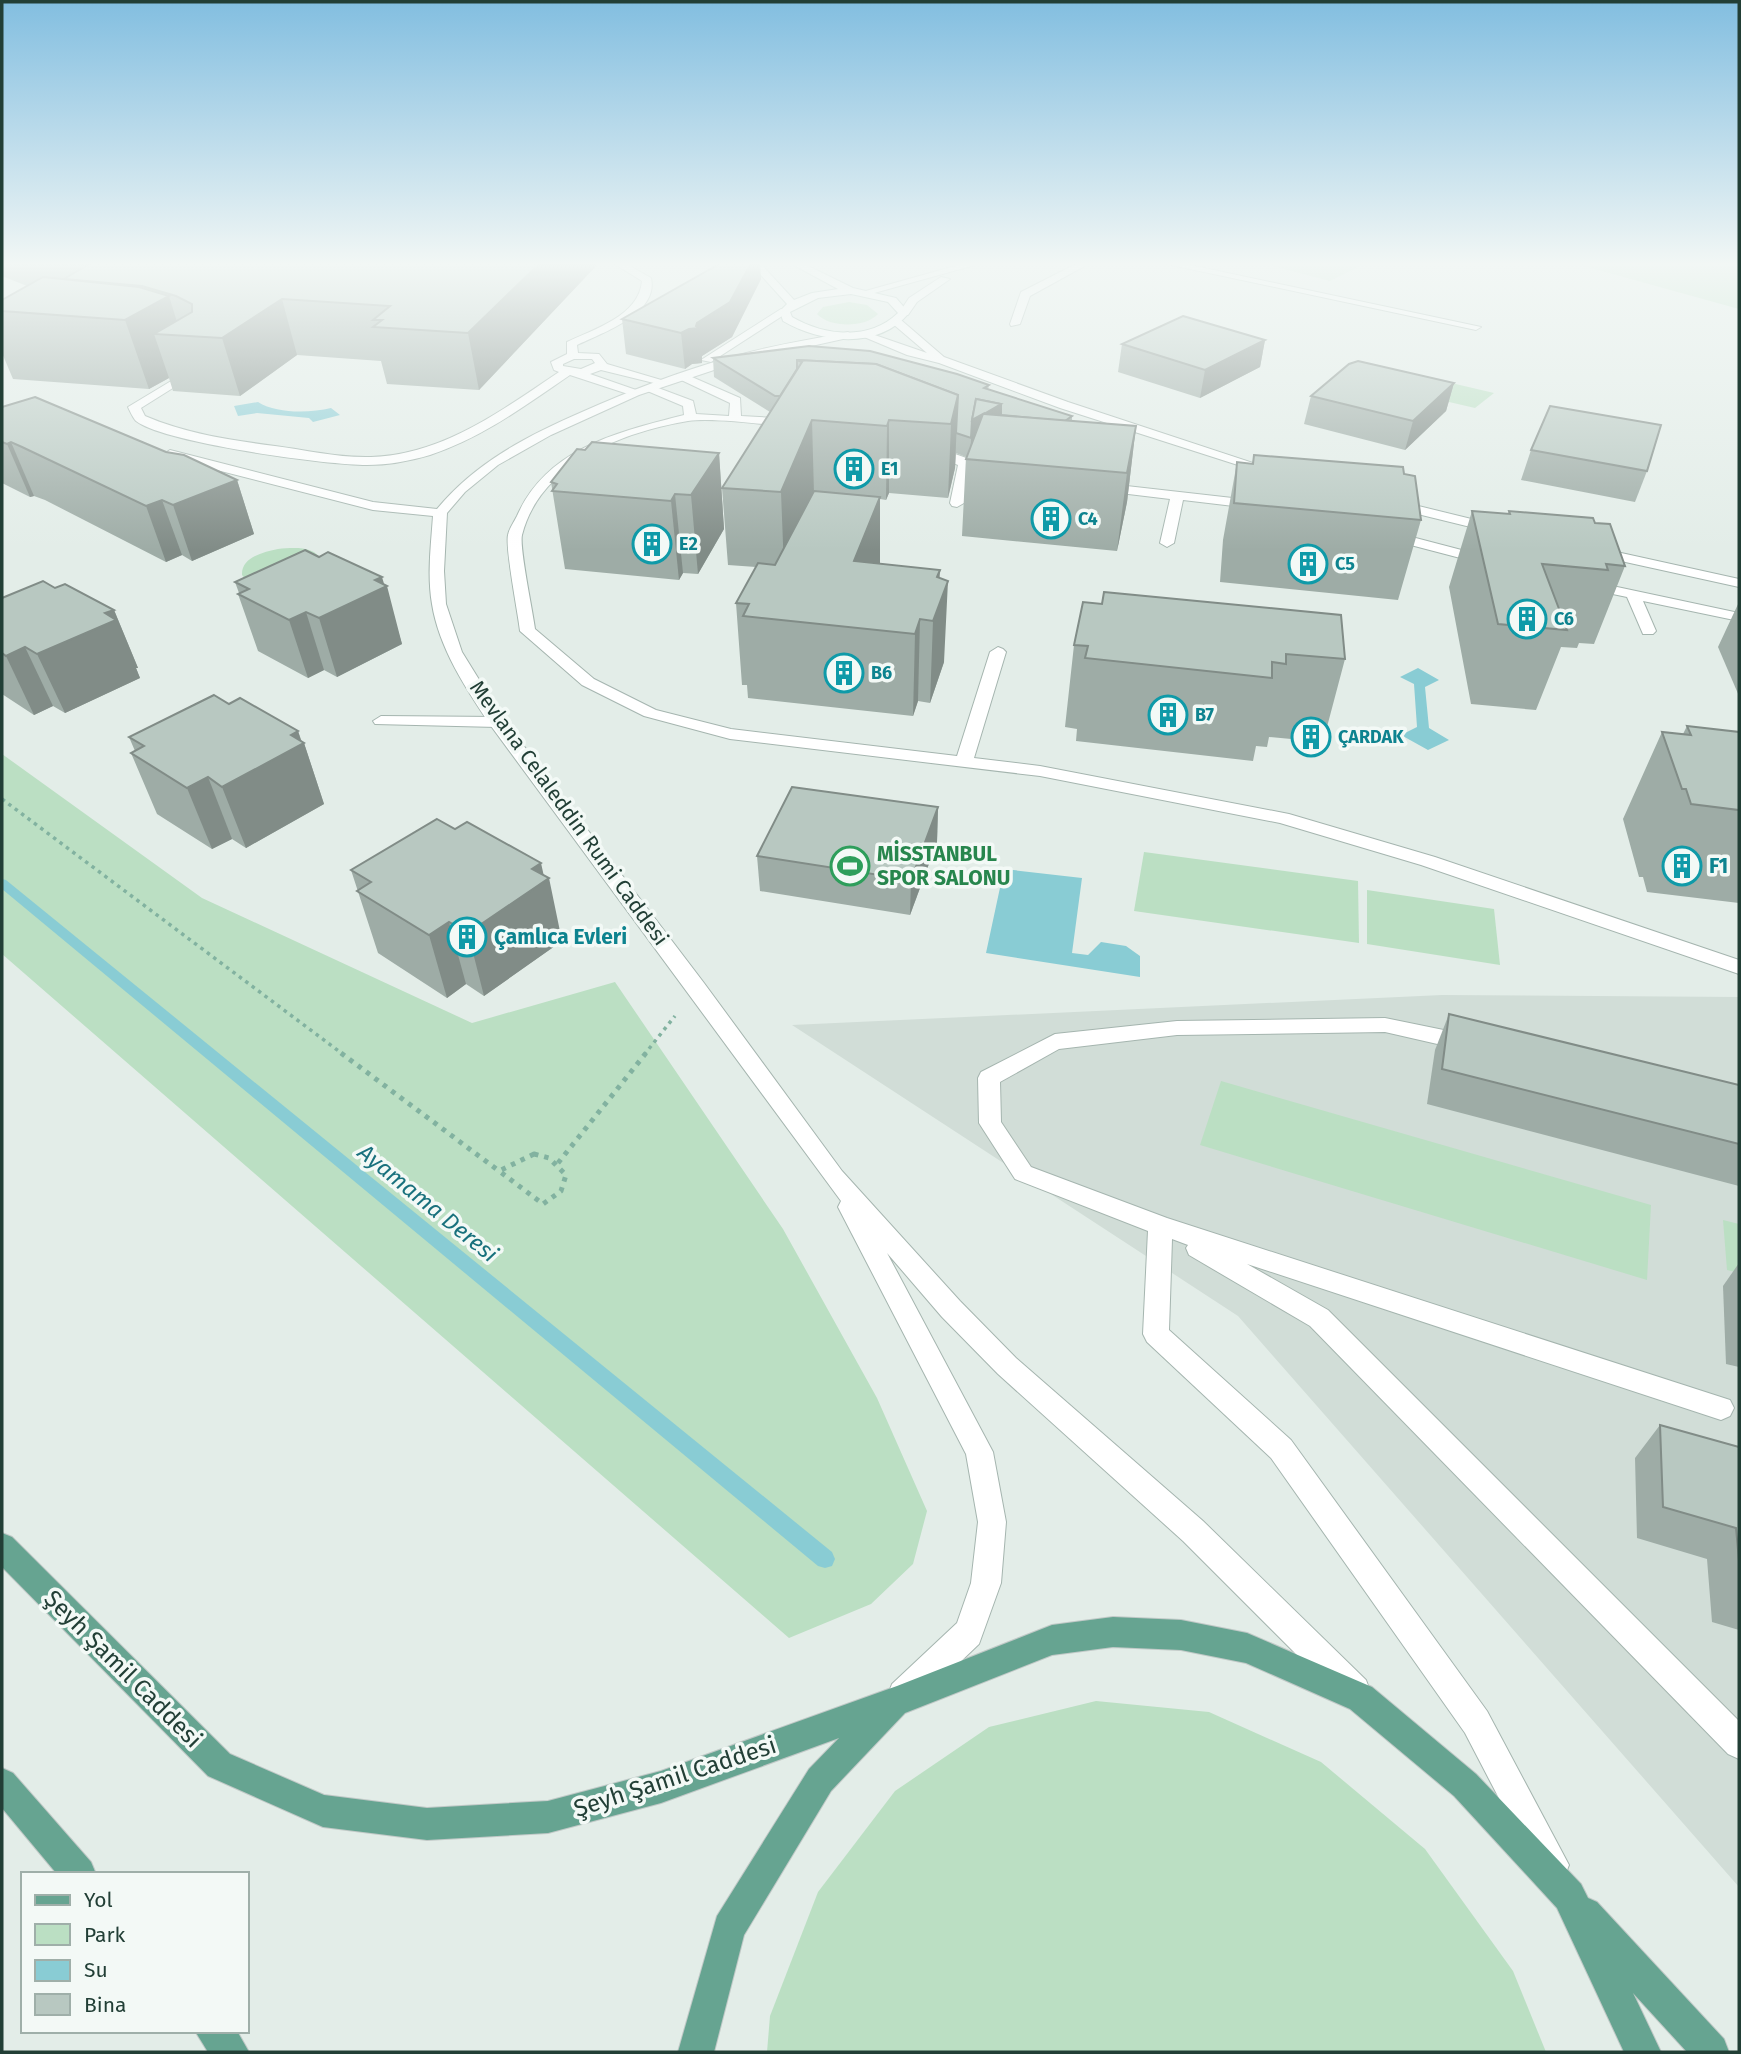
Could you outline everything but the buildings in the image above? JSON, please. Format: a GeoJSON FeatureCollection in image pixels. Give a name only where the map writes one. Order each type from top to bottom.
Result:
{"type":"FeatureCollection","features":[{"type":"Feature","properties":{"kind":"main road","name":"Şeyh Şamil Caddesi"},"geometry":{"type":"LineString","coordinates":[[2,1547],[219,1765],[323,1811],[427,1824],[548,1817],[661,1787],[1052,1640],[1113,1632],[1181,1635],[1247,1648],[1362,1698],[1465,1786],[1711,2052]]}},
{"type":"Feature","properties":{"kind":"main road"},"geometry":{"type":"LineString","coordinates":[[696,2052],[729,1928],[820,1780],[897,1700]]}},
{"type":"Feature","properties":{"kind":"main road"},"geometry":{"type":"LineString","coordinates":[[2,1784],[77,1872]]}},
{"type":"Feature","properties":{"kind":"main road"},"geometry":{"type":"LineString","coordinates":[[1569,1896],[1643,2052]]}},
{"type":"Feature","properties":{"kind":"main road"},"geometry":{"type":"LineString","coordinates":[[215,2033],[231,2052]]}},
{"type":"Feature","properties":{"kind":"street"},"geometry":{"type":"LineString","coordinates":[[197,359],[204,364],[134,407],[140,418],[205,441],[371,461],[434,449],[461,437],[493,422],[571,372],[590,371],[600,366],[600,359]]}},
{"type":"Feature","properties":{"kind":"street"},"geometry":{"type":"LineString","coordinates":[[565,359],[557,362],[558,368],[649,388]]}},
{"type":"Feature","properties":{"kind":"street"},"geometry":{"type":"LineString","coordinates":[[681,376],[708,359]]}},
{"type":"Feature","properties":{"kind":"street"},"geometry":{"type":"LineString","coordinates":[[151,449],[373,506],[440,513],[460,489],[494,462],[547,432],[649,388],[737,359]]}},
{"type":"Feature","properties":{"kind":"street"},"geometry":{"type":"LineString","coordinates":[[937,359],[1064,405],[1283,474]]}},
{"type":"Feature","properties":{"kind":"street"},"geometry":{"type":"LineString","coordinates":[[600,366],[689,404],[690,417]]}},
{"type":"Feature","properties":{"kind":"street"},"geometry":{"type":"LineString","coordinates":[[681,376],[736,401],[735,419]]}},
{"type":"Feature","properties":{"kind":"street"},"geometry":{"type":"LineString","coordinates":[[814,424],[690,417],[635,430],[584,452],[556,469],[533,494],[514,537],[528,631],[589,682],[650,713],[730,734],[1040,771],[1283,818],[1428,862],[1739,967]]}},
{"type":"Feature","properties":{"kind":"street"},"geometry":{"type":"LineString","coordinates":[[913,442],[965,463],[1011,476]]}},
{"type":"Feature","properties":{"kind":"street"},"geometry":{"type":"LineString","coordinates":[[957,503],[965,463]]}},
{"type":"Feature","properties":{"kind":"street"},"geometry":{"type":"LineString","coordinates":[[1086,486],[1277,509]]}},
{"type":"Feature","properties":{"kind":"street"},"geometry":{"type":"LineString","coordinates":[[1167,543],[1177,495]]}},
{"type":"Feature","properties":{"kind":"street"},"geometry":{"type":"LineString","coordinates":[[1386,502],[1506,531]]}},
{"type":"Feature","properties":{"kind":"street","name":"Mevlana Celaleddin Rumi Caddesi"},"geometry":{"type":"LineString","coordinates":[[440,513],[437,571],[439,604],[454,652],[497,722],[697,988],[834,1177]]}},
{"type":"Feature","properties":{"kind":"street"},"geometry":{"type":"LineString","coordinates":[[1376,532],[1402,546],[1506,566]]}},
{"type":"Feature","properties":{"kind":"street"},"geometry":{"type":"LineString","coordinates":[[1583,549],[1739,583]]}},
{"type":"Feature","properties":{"kind":"street"},"geometry":{"type":"LineString","coordinates":[[1570,581],[1739,617]]}},
{"type":"Feature","properties":{"kind":"street"},"geometry":{"type":"LineString","coordinates":[[1633,595],[1648,631]]}},
{"type":"Feature","properties":{"kind":"street"},"geometry":{"type":"LineString","coordinates":[[964,762],[998,652]]}},
{"type":"Feature","properties":{"kind":"street"},"geometry":{"type":"LineString","coordinates":[[382,721],[497,722]]}},
{"type":"Feature","properties":{"kind":"street"},"geometry":{"type":"LineString","coordinates":[[1493,1048],[1384,1025],[1177,1028],[1055,1042],[989,1078],[990,1123],[1023,1173],[1160,1226],[1721,1408]]}},
{"type":"Feature","properties":{"kind":"street"},"geometry":{"type":"LineString","coordinates":[[834,1177],[951,1309],[1007,1366],[1193,1531],[1362,1698]]}},
{"type":"Feature","properties":{"kind":"street"},"geometry":{"type":"LineString","coordinates":[[834,1177],[979,1452],[992,1522],[986,1583],[968,1633],[897,1700]]}},
{"type":"Feature","properties":{"kind":"street"},"geometry":{"type":"LineString","coordinates":[[1160,1226],[1319,1318],[1739,1742]]}},
{"type":"Feature","properties":{"kind":"street"},"geometry":{"type":"LineString","coordinates":[[1160,1226],[1156,1334],[1281,1449],[1476,1722],[1569,1896]]}},
{"type":"Feature","properties":{"kind":"path"},"geometry":{"type":"LineString","coordinates":[[2,799],[499,1171],[543,1203],[561,1191],[566,1175],[558,1163],[544,1153],[526,1154],[499,1171]]}},
{"type":"Feature","properties":{"kind":"path"},"geometry":{"type":"LineString","coordinates":[[558,1163],[697,988]]}},
{"type":"Feature","properties":{"kind":"shaded area"},"geometry":{"type":"Polygon","coordinates":[[[1442,995],[1739,997],[1739,1887],[1238,1316],[792,1025],[1442,995]]]}},
{"type":"Feature","properties":{"kind":"green space"},"geometry":{"type":"Polygon","coordinates":[[[1413,374],[1494,393],[1475,408],[1393,389],[1413,374]]]}},
{"type":"Feature","properties":{"kind":"green space"},"geometry":{"type":"Polygon","coordinates":[[[278,549],[309,550],[322,561],[246,580],[242,575],[249,560],[278,549]]]}},
{"type":"Feature","properties":{"kind":"green space"},"geometry":{"type":"Polygon","coordinates":[[[2,754],[202,898],[472,1023],[615,982],[783,1229],[877,1398],[927,1511],[913,1564],[871,1604],[789,1638],[2,954],[2,754]]]}},
{"type":"Feature","properties":{"kind":"green space"},"geometry":{"type":"Polygon","coordinates":[[[1144,852],[1358,881],[1359,943],[1134,911],[1144,852]]]}},
{"type":"Feature","properties":{"kind":"green space"},"geometry":{"type":"Polygon","coordinates":[[[1367,890],[1494,909],[1500,965],[1367,944],[1367,890]]]}},
{"type":"Feature","properties":{"kind":"green space"},"geometry":{"type":"Polygon","coordinates":[[[1221,1081],[1651,1205],[1647,1280],[1200,1145],[1221,1081]]]}},
{"type":"Feature","properties":{"kind":"green space"},"geometry":{"type":"Polygon","coordinates":[[[1723,1220],[1739,1224],[1739,1273],[1727,1270],[1723,1220]]]}},
{"type":"Feature","properties":{"kind":"green space"},"geometry":{"type":"Polygon","coordinates":[[[1096,1701],[1209,1712],[1321,1762],[1425,1849],[1513,1971],[1546,2052],[767,2052],[770,2016],[818,1892],[895,1791],[989,1727],[1096,1701]]]}},
{"type":"Feature","properties":{"kind":"water"},"geometry":{"type":"Polygon","coordinates":[[[258,402],[274,409],[294,411],[331,408],[340,415],[313,422],[309,418],[257,413],[238,416],[234,406],[258,402]]]}},
{"type":"Feature","properties":{"kind":"water"},"geometry":{"type":"Polygon","coordinates":[[[1418,668],[1439,680],[1425,687],[1429,728],[1449,740],[1428,750],[1401,735],[1417,727],[1414,684],[1400,677],[1418,668]]]}},
{"type":"Feature","properties":{"kind":"water"},"geometry":{"type":"Polygon","coordinates":[[[1004,869],[1082,878],[1072,953],[1088,955],[1101,942],[1126,946],[1140,956],[1140,977],[986,953],[1004,869]]]}},
{"type":"Feature","properties":{"kind":"waterway","name":"Ayamama Deresi"},"geometry":{"type":"LineString","coordinates":[[2,883],[825,1559]]}},
{"type":"Feature","properties":{"kind":"place","name":"E1"},"geometry":{"type":"Point","coordinates":[854,469]}},
{"type":"Feature","properties":{"kind":"place","name":"C4"},"geometry":{"type":"Point","coordinates":[1051,519]}},
{"type":"Feature","properties":{"kind":"place","name":"E2"},"geometry":{"type":"Point","coordinates":[652,544]}},
{"type":"Feature","properties":{"kind":"place","name":"C5"},"geometry":{"type":"Point","coordinates":[1308,564]}},
{"type":"Feature","properties":{"kind":"place","name":"C6"},"geometry":{"type":"Point","coordinates":[1527,619]}},
{"type":"Feature","properties":{"kind":"place","name":"B6"},"geometry":{"type":"Point","coordinates":[844,673]}},
{"type":"Feature","properties":{"kind":"place","name":"B7"},"geometry":{"type":"Point","coordinates":[1168,715]}},
{"type":"Feature","properties":{"kind":"place","name":"ÇARDAK"},"geometry":{"type":"Point","coordinates":[1311,737]}},
{"type":"Feature","properties":{"kind":"place","name":"MİSSTANBUL SPOR SALONU"},"geometry":{"type":"Point","coordinates":[850,866]}},
{"type":"Feature","properties":{"kind":"place","name":"F1"},"geometry":{"type":"Point","coordinates":[1682,866]}},
{"type":"Feature","properties":{"kind":"place","name":"Çamlıca Evleri"},"geometry":{"type":"Point","coordinates":[467,937]}}]}
